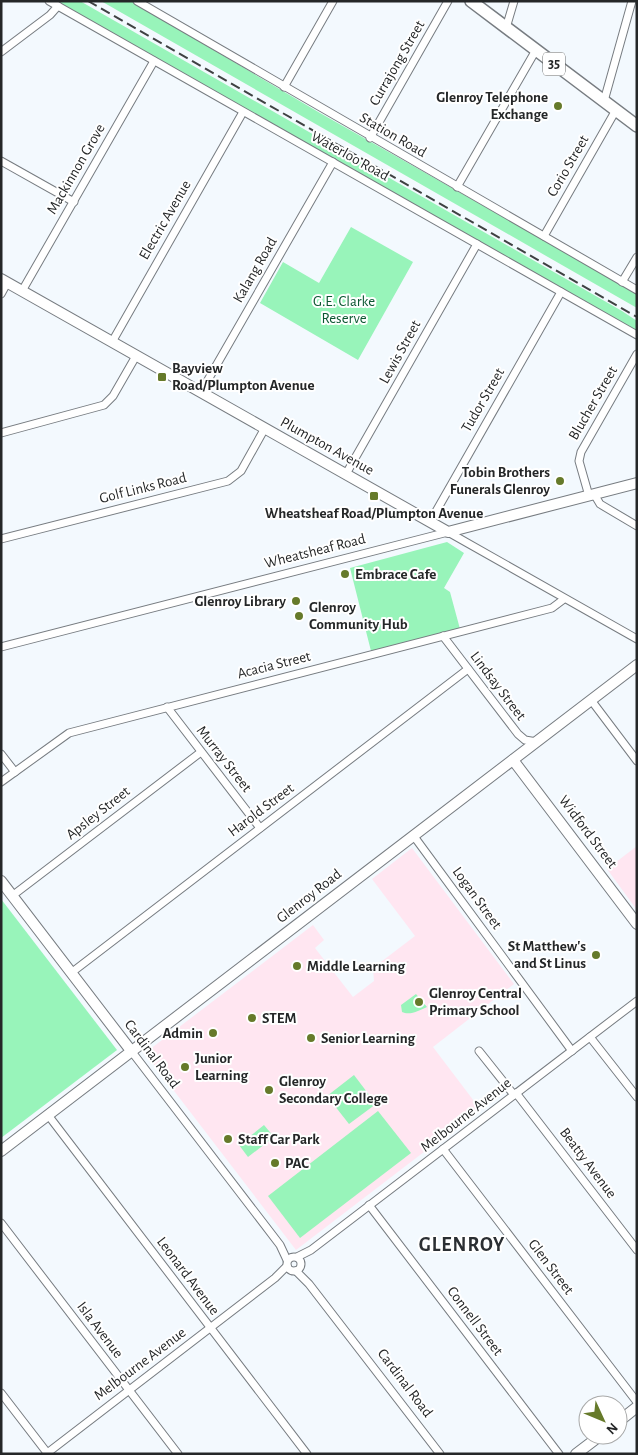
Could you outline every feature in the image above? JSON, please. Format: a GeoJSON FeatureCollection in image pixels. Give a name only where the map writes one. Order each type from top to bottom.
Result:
{"type":"FeatureCollection","features":[{"type":"Feature","properties":{"kind":"main road","name":"35"},"geometry":{"type":"LineString","coordinates":[[471,1],[637,126]]}},
{"type":"Feature","properties":{"kind":"street","name":"Waterloo Road"},"geometry":{"type":"LineString","coordinates":[[49,1],[637,335]]}},
{"type":"Feature","properties":{"kind":"street","name":"Station Road"},"geometry":{"type":"LineString","coordinates":[[137,1],[370,138],[637,290]]}},
{"type":"Feature","properties":{"kind":"street"},"geometry":{"type":"LineString","coordinates":[[284,87],[333,1]]}},
{"type":"Feature","properties":{"kind":"street","name":"Currajong Street"},"geometry":{"type":"LineString","coordinates":[[370,138],[448,1]]}},
{"type":"Feature","properties":{"kind":"street"},"geometry":{"type":"LineString","coordinates":[[506,28],[514,1]]}},
{"type":"Feature","properties":{"kind":"street"},"geometry":{"type":"LineString","coordinates":[[604,101],[632,1]]}},
{"type":"Feature","properties":{"kind":"street"},"geometry":{"type":"LineString","coordinates":[[1,52],[53,13],[58,6]]}},
{"type":"Feature","properties":{"kind":"street"},"geometry":{"type":"LineString","coordinates":[[457,187],[536,50]]}},
{"type":"Feature","properties":{"kind":"street","name":"Mackinnon Grove"},"geometry":{"type":"LineString","coordinates":[[22,291],[154,61]]}},
{"type":"Feature","properties":{"kind":"street","name":"Corio Street"},"geometry":{"type":"LineString","coordinates":[[544,236],[616,110]]}},
{"type":"Feature","properties":{"kind":"street","name":"Electric Avenue"},"geometry":{"type":"LineString","coordinates":[[112,342],[243,112]]}},
{"type":"Feature","properties":{"kind":"street"},"geometry":{"type":"LineString","coordinates":[[1,161],[74,202]]}},
{"type":"Feature","properties":{"kind":"street","name":"Kalang Road"},"geometry":{"type":"LineString","coordinates":[[202,392],[333,162]]}},
{"type":"Feature","properties":{"kind":"street","name":"Lewis Street"},"geometry":{"type":"LineString","coordinates":[[346,474],[477,244]]}},
{"type":"Feature","properties":{"kind":"street"},"geometry":{"type":"LineString","coordinates":[[622,282],[637,257]]}},
{"type":"Feature","properties":{"kind":"street"},"geometry":{"type":"LineString","coordinates":[[1,294],[4,281]]}},
{"type":"Feature","properties":{"kind":"street","name":"Plumpton Avenue"},"geometry":{"type":"LineString","coordinates":[[4,281],[637,639]]}},
{"type":"Feature","properties":{"kind":"street","name":"Tudor Street"},"geometry":{"type":"LineString","coordinates":[[430,522],[561,292]]}},
{"type":"Feature","properties":{"kind":"street","name":"Blucher Street"},"geometry":{"type":"LineString","coordinates":[[592,495],[580,460],[580,454],[637,354]]}},
{"type":"Feature","properties":{"kind":"street"},"geometry":{"type":"LineString","coordinates":[[1,433],[104,405],[113,396],[136,356]]}},
{"type":"Feature","properties":{"kind":"street","name":"Golf Links Road"},"geometry":{"type":"LineString","coordinates":[[1,539],[228,480],[241,471],[265,428]]}},
{"type":"Feature","properties":{"kind":"street","name":"Wheatsheaf Road"},"geometry":{"type":"LineString","coordinates":[[1,647],[637,484]]}},
{"type":"Feature","properties":{"kind":"street"},"geometry":{"type":"LineString","coordinates":[[592,495],[600,504],[637,526]]}},
{"type":"Feature","properties":{"kind":"street","name":"Acacia Street"},"geometry":{"type":"LineString","coordinates":[[1,782],[64,735],[552,608],[564,599]]}},
{"type":"Feature","properties":{"kind":"street","name":"Lindsay Street"},"geometry":{"type":"LineString","coordinates":[[443,636],[518,734],[524,740],[537,742]]}},
{"type":"Feature","properties":{"kind":"street","name":"Glenroy Road"},"geometry":{"type":"LineString","coordinates":[[1,1151],[637,665]]}},
{"type":"Feature","properties":{"kind":"street","name":"Harold Street"},"geometry":{"type":"LineString","coordinates":[[71,973],[468,669]]}},
{"type":"Feature","properties":{"kind":"street"},"geometry":{"type":"LineString","coordinates":[[591,700],[637,760]]}},
{"type":"Feature","properties":{"kind":"street","name":"Murray Street"},"geometry":{"type":"LineString","coordinates":[[167,707],[260,828]]}},
{"type":"Feature","properties":{"kind":"street","name":"Apsley Street"},"geometry":{"type":"LineString","coordinates":[[12,896],[200,752]]}},
{"type":"Feature","properties":{"kind":"street"},"geometry":{"type":"LineString","coordinates":[[1,754],[15,772]]}},
{"type":"Feature","properties":{"kind":"street","name":"Widford Street"},"geometry":{"type":"LineString","coordinates":[[513,760],[637,924]]}},
{"type":"Feature","properties":{"kind":"street","name":"Logan Street"},"geometry":{"type":"LineString","coordinates":[[414,835],[572,1051]]}},
{"type":"Feature","properties":{"kind":"street","name":"Cardinal Road"},"geometry":{"type":"LineString","coordinates":[[1,881],[440,1454]]}},
{"type":"Feature","properties":{"kind":"street","name":"Melbourne Avenue"},"geometry":{"type":"LineString","coordinates":[[47,1453],[637,1001]]}},
{"type":"Feature","properties":{"kind":"street"},"geometry":{"type":"LineString","coordinates":[[590,1036],[637,1097]]}},
{"type":"Feature","properties":{"kind":"street","name":"Beatty Avenue"},"geometry":{"type":"LineString","coordinates":[[479,1051],[637,1250]]}},
{"type":"Feature","properties":{"kind":"street","name":"Leonard Avenue"},"geometry":{"type":"LineString","coordinates":[[48,1116],[307,1454]]}},
{"type":"Feature","properties":{"kind":"street","name":"Glen Street"},"geometry":{"type":"LineString","coordinates":[[443,1149],[637,1402]]}},
{"type":"Feature","properties":{"kind":"street","name":"Connell Street"},"geometry":{"type":"LineString","coordinates":[[369,1206],[559,1454]]}},
{"type":"Feature","properties":{"kind":"street","name":"Isla Avenue"},"geometry":{"type":"LineString","coordinates":[[1,1223],[178,1454]]}},
{"type":"Feature","properties":{"kind":"street"},"geometry":{"type":"LineString","coordinates":[[1,1393],[47,1453]]}},
{"type":"Feature","properties":{"kind":"street"},"geometry":{"type":"LineString","coordinates":[[576,1454],[587,1445]]}},
{"type":"Feature","properties":{"kind":"shaded area"},"geometry":{"type":"Polygon","coordinates":[[[637,846],[637,910],[607,869],[637,846]]]}},
{"type":"Feature","properties":{"kind":"shaded area","name":"Glenroy Secondary College"},"geometry":{"type":"Polygon","coordinates":[[[412,848],[514,984],[433,1047],[480,1109],[296,1250],[145,1053],[313,925],[324,940],[315,948],[353,997],[374,981],[373,968],[415,936],[372,879],[412,848]]]}},
{"type":"Feature","properties":{"kind":"green space"},"geometry":{"type":"Polygon","coordinates":[[[56,1],[80,1],[622,311],[637,321],[637,331],[56,1]]]}},
{"type":"Feature","properties":{"kind":"green space"},"geometry":{"type":"Polygon","coordinates":[[[101,1],[131,1],[320,113],[637,293],[637,308],[101,1]]]}},
{"type":"Feature","properties":{"kind":"green space","name":"G.E. Clarke Reserve"},"geometry":{"type":"Polygon","coordinates":[[[351,227],[413,262],[358,360],[260,303],[283,262],[319,283],[351,227]]]}},
{"type":"Feature","properties":{"kind":"green space"},"geometry":{"type":"Polygon","coordinates":[[[447,542],[464,553],[444,588],[450,592],[460,629],[371,651],[350,568],[447,542]]]}},
{"type":"Feature","properties":{"kind":"green space"},"geometry":{"type":"Polygon","coordinates":[[[1,899],[117,1050],[1,1138],[1,899]]]}},
{"type":"Feature","properties":{"kind":"green space"},"geometry":{"type":"Polygon","coordinates":[[[416,994],[427,1007],[412,1013],[402,1012],[401,1005],[416,994]]]}},
{"type":"Feature","properties":{"kind":"green space"},"geometry":{"type":"Polygon","coordinates":[[[354,1075],[376,1104],[349,1124],[327,1096],[354,1075]]]}},
{"type":"Feature","properties":{"kind":"green space"},"geometry":{"type":"Polygon","coordinates":[[[378,1111],[411,1153],[300,1238],[268,1196],[378,1111]]]}},
{"type":"Feature","properties":{"kind":"green space"},"geometry":{"type":"Polygon","coordinates":[[[264,1125],[274,1137],[248,1157],[239,1145],[264,1125]]]}},
{"type":"Feature","properties":{"kind":"railway"},"geometry":{"type":"LineString","coordinates":[[88,1],[637,317]]}},
{"type":"Feature","properties":{"kind":"place","name":"Glenroy Telephone Exchange"},"geometry":{"type":"Point","coordinates":[558,106]}},
{"type":"Feature","properties":{"kind":"place","name":"Bayview Road/Plumpton Avenue"},"geometry":{"type":"Point","coordinates":[162,377]}},
{"type":"Feature","properties":{"kind":"place","name":"Tobin Brothers Funerals Glenroy"},"geometry":{"type":"Point","coordinates":[560,481]}},
{"type":"Feature","properties":{"kind":"place","name":"Wheatsheaf Road/Plumpton Avenue"},"geometry":{"type":"Point","coordinates":[374,496]}},
{"type":"Feature","properties":{"kind":"place","name":"Embrace Cafe"},"geometry":{"type":"Point","coordinates":[345,574]}},
{"type":"Feature","properties":{"kind":"place","name":"Glenroy Library"},"geometry":{"type":"Point","coordinates":[296,601]}},
{"type":"Feature","properties":{"kind":"place","name":"Glenroy Community Hub"},"geometry":{"type":"Point","coordinates":[299,616]}},
{"type":"Feature","properties":{"kind":"place","name":"St Matthew's and St Linus"},"geometry":{"type":"Point","coordinates":[596,955]}},
{"type":"Feature","properties":{"kind":"place","name":"Middle Learning"},"geometry":{"type":"Point","coordinates":[297,966]}},
{"type":"Feature","properties":{"kind":"place","name":"Glenroy Central Primary School"},"geometry":{"type":"Point","coordinates":[419,1002]}},
{"type":"Feature","properties":{"kind":"place","name":"STEM"},"geometry":{"type":"Point","coordinates":[252,1018]}},
{"type":"Feature","properties":{"kind":"place","name":"Admin"},"geometry":{"type":"Point","coordinates":[213,1033]}},
{"type":"Feature","properties":{"kind":"place","name":"Senior Learning"},"geometry":{"type":"Point","coordinates":[311,1038]}},
{"type":"Feature","properties":{"kind":"place","name":"Junior Learning"},"geometry":{"type":"Point","coordinates":[185,1067]}},
{"type":"Feature","properties":{"kind":"place","name":"Glenroy Secondary College"},"geometry":{"type":"Point","coordinates":[269,1090]}},
{"type":"Feature","properties":{"kind":"place","name":"Staff Car Park"},"geometry":{"type":"Point","coordinates":[228,1139]}},
{"type":"Feature","properties":{"kind":"place","name":"PAC"},"geometry":{"type":"Point","coordinates":[275,1163]}},
{"type":"Feature","properties":{"kind":"district","name":"GLENROY"},"geometry":{"type":"Point","coordinates":[462,1245]}}]}
